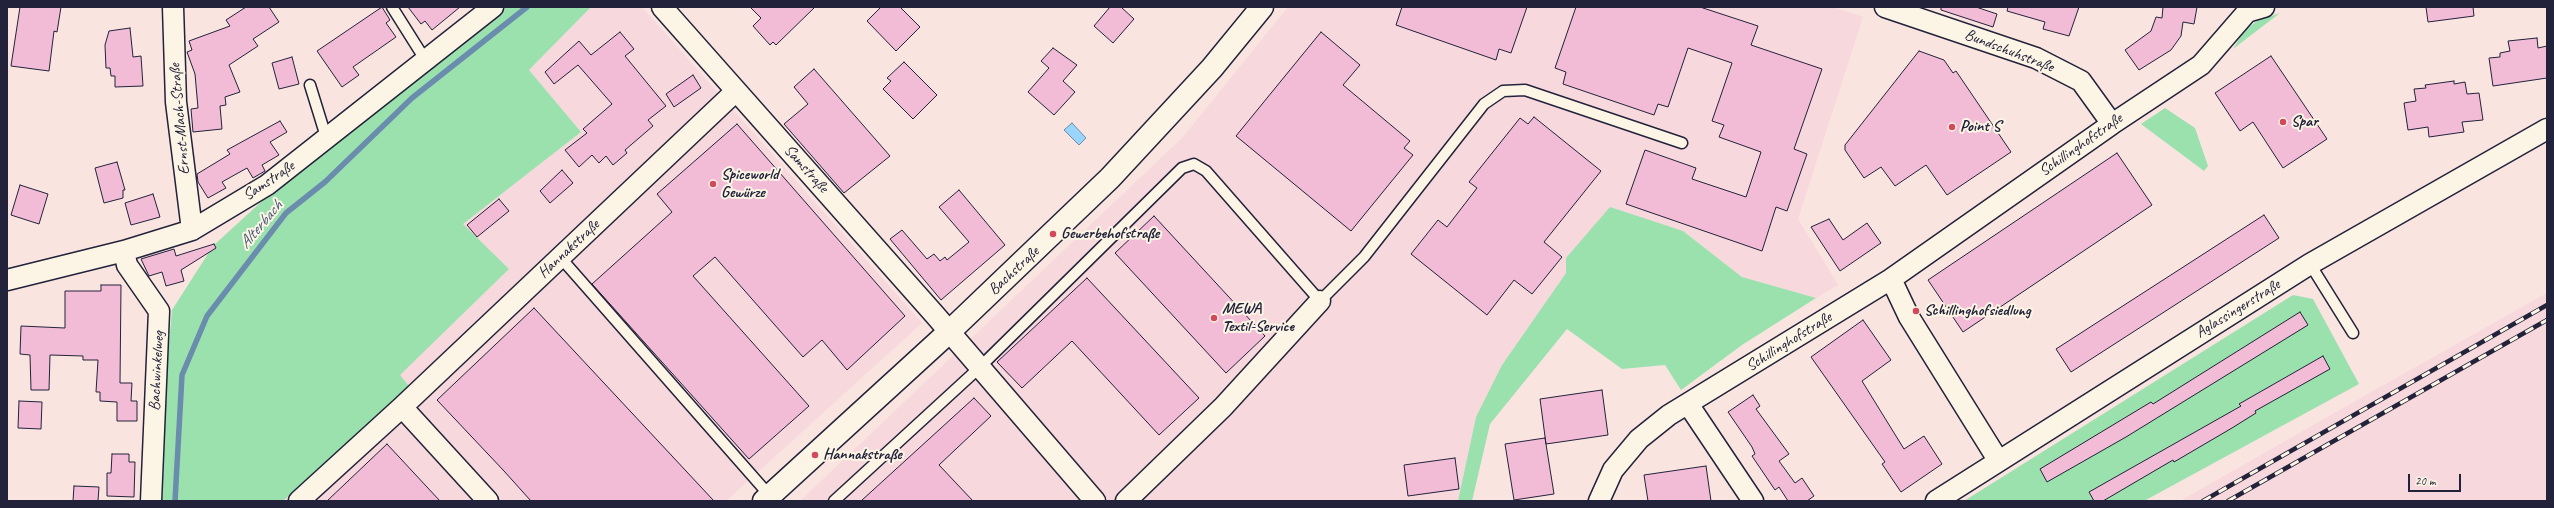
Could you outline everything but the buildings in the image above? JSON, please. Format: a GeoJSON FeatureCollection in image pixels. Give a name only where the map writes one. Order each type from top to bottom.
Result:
{"type":"FeatureCollection","features":[{"type":"Feature","properties":{"kind":"street","name":"Ernst-Mach-Straße"},"geometry":{"type":"LineString","coordinates":[[173,7],[176,102],[192,230]]}},
{"type":"Feature","properties":{"kind":"street","name":"Samstraße"},"geometry":{"type":"LineString","coordinates":[[7,280],[124,251],[192,230],[267,185],[327,140],[493,7]]}},
{"type":"Feature","properties":{"kind":"street","name":"Bachstraße"},"geometry":{"type":"LineString","coordinates":[[767,498],[949,332],[1110,178],[1212,68],[1262,7]]}},
{"type":"Feature","properties":{"kind":"street","name":"Bundschuhstraße"},"geometry":{"type":"LineString","coordinates":[[1885,7],[2036,58],[2081,81],[2112,124]]}},
{"type":"Feature","properties":{"kind":"street","name":"Schillinghofstraße"},"geometry":{"type":"LineString","coordinates":[[1599,501],[1613,470],[1638,439],[1669,415],[1891,279],[2112,124],[2201,65],[2252,9]]}},
{"type":"Feature","properties":{"kind":"street","name":"Samstraße"},"geometry":{"type":"LineString","coordinates":[[674,11],[736,91],[949,332]]}},
{"type":"Feature","properties":{"kind":"street","name":"Hannakstraße"},"geometry":{"type":"LineString","coordinates":[[299,501],[402,407],[736,91]]}},
{"type":"Feature","properties":{"kind":"street","name":"Aglassingerstraße"},"geometry":{"type":"LineString","coordinates":[[1936,501],[1998,460],[2310,264],[2547,129]]}},
{"type":"Feature","properties":{"kind":"street","name":"Bachwinkelweg"},"geometry":{"type":"LineString","coordinates":[[124,251],[127,265],[160,311],[151,501]]}},
{"type":"Feature","properties":{"kind":"street"},"geometry":{"type":"LineString","coordinates":[[1891,279],[1909,317],[1998,460]]}},
{"type":"Feature","properties":{"kind":"street"},"geometry":{"type":"LineString","coordinates":[[1126,501],[1223,407],[1320,301]]}},
{"type":"Feature","properties":{"kind":"street"},"geometry":{"type":"LineString","coordinates":[[949,332],[978,368],[1095,501]]}},
{"type":"Feature","properties":{"kind":"street"},"geometry":{"type":"LineString","coordinates":[[1688,404],[1753,501]]}},
{"type":"Feature","properties":{"kind":"street"},"geometry":{"type":"LineString","coordinates":[[402,407],[488,501]]}},
{"type":"Feature","properties":{"kind":"lane"},"geometry":{"type":"LineString","coordinates":[[392,7],[426,61]]}},
{"type":"Feature","properties":{"kind":"lane"},"geometry":{"type":"LineString","coordinates":[[310,85],[327,140]]}},
{"type":"Feature","properties":{"kind":"lane"},"geometry":{"type":"LineString","coordinates":[[834,501],[978,368],[1182,168],[1194,164],[1206,171],[1320,301],[1364,257],[1484,104],[1502,91],[1525,90],[1682,143]]}},
{"type":"Feature","properties":{"kind":"lane"},"geometry":{"type":"LineString","coordinates":[[560,257],[767,498]]}},
{"type":"Feature","properties":{"kind":"lane"},"geometry":{"type":"LineString","coordinates":[[2310,264],[2353,333]]}},
{"type":"Feature","properties":{"kind":"shaded area"},"geometry":{"type":"Polygon","coordinates":[[[591,7],[642,7],[922,323],[726,501],[283,501],[409,386],[399,375],[509,269],[463,224],[581,132],[529,70],[591,7]]]}},
{"type":"Feature","properties":{"kind":"shaded area"},"geometry":{"type":"Polygon","coordinates":[[[1288,7],[1833,7],[1863,17],[1798,219],[1838,285],[1816,298],[1742,277],[1683,231],[1566,258],[1566,273],[1502,365],[1476,417],[1458,501],[800,501],[1183,137],[1288,7]]]}},
{"type":"Feature","properties":{"kind":"shaded area"},"geometry":{"type":"Polygon","coordinates":[[[2547,293],[2547,501],[2180,501],[2366,395],[2547,293]]]}},
{"type":"Feature","properties":{"kind":"green space"},"geometry":{"type":"Polygon","coordinates":[[[504,7],[591,7],[529,70],[581,132],[463,224],[509,269],[400,375],[409,386],[283,501],[155,501],[172,310],[213,246],[272,192],[504,7]]]}},
{"type":"Feature","properties":{"kind":"green space"},"geometry":{"type":"Polygon","coordinates":[[[2280,13],[2233,49],[2244,31],[2257,21],[2280,13]]]}},
{"type":"Feature","properties":{"kind":"green space"},"geometry":{"type":"Polygon","coordinates":[[[2165,108],[2195,128],[2208,166],[2204,171],[2141,124],[2165,108]]]}},
{"type":"Feature","properties":{"kind":"green space"},"geometry":{"type":"Polygon","coordinates":[[[1610,207],[1683,231],[1742,277],[1816,298],[1742,345],[1681,390],[1665,365],[1622,369],[1567,329],[1490,424],[1472,501],[1458,501],[1476,417],[1502,365],[1566,273],[1566,258],[1610,207]]]}},
{"type":"Feature","properties":{"kind":"green space"},"geometry":{"type":"Polygon","coordinates":[[[2293,295],[2313,299],[2359,384],[2144,501],[1964,501],[2293,295]]]}},
{"type":"Feature","properties":{"kind":"water"},"geometry":{"type":"Polygon","coordinates":[[[1072,123],[1086,138],[1079,145],[1064,130],[1072,123]]]}},
{"type":"Feature","properties":{"kind":"waterway","name":"Alterbach"},"geometry":{"type":"LineString","coordinates":[[175,501],[182,375],[207,316],[286,213],[325,182],[412,98],[527,7]]}},
{"type":"Feature","properties":{"kind":"railway"},"geometry":{"type":"LineString","coordinates":[[2203,501],[2547,305]]}},
{"type":"Feature","properties":{"kind":"railway"},"geometry":{"type":"LineString","coordinates":[[2228,501],[2547,320]]}},
{"type":"Feature","properties":{"kind":"place","name":"Spar"},"geometry":{"type":"Point","coordinates":[2283,122]}},
{"type":"Feature","properties":{"kind":"place","name":"Point S"},"geometry":{"type":"Point","coordinates":[1952,127]}},
{"type":"Feature","properties":{"kind":"place","name":"Spiceworld Gewürze"},"geometry":{"type":"Point","coordinates":[713,184]}},
{"type":"Feature","properties":{"kind":"place","name":"Gewerbehofstraße"},"geometry":{"type":"Point","coordinates":[1053,234]}},
{"type":"Feature","properties":{"kind":"place","name":"Schillinghofsiedlung"},"geometry":{"type":"Point","coordinates":[1916,311]}},
{"type":"Feature","properties":{"kind":"place","name":"MEWA Textil-Service"},"geometry":{"type":"Point","coordinates":[1214,318]}},
{"type":"Feature","properties":{"kind":"place","name":"Hannakstraße"},"geometry":{"type":"Point","coordinates":[815,455]}}]}
